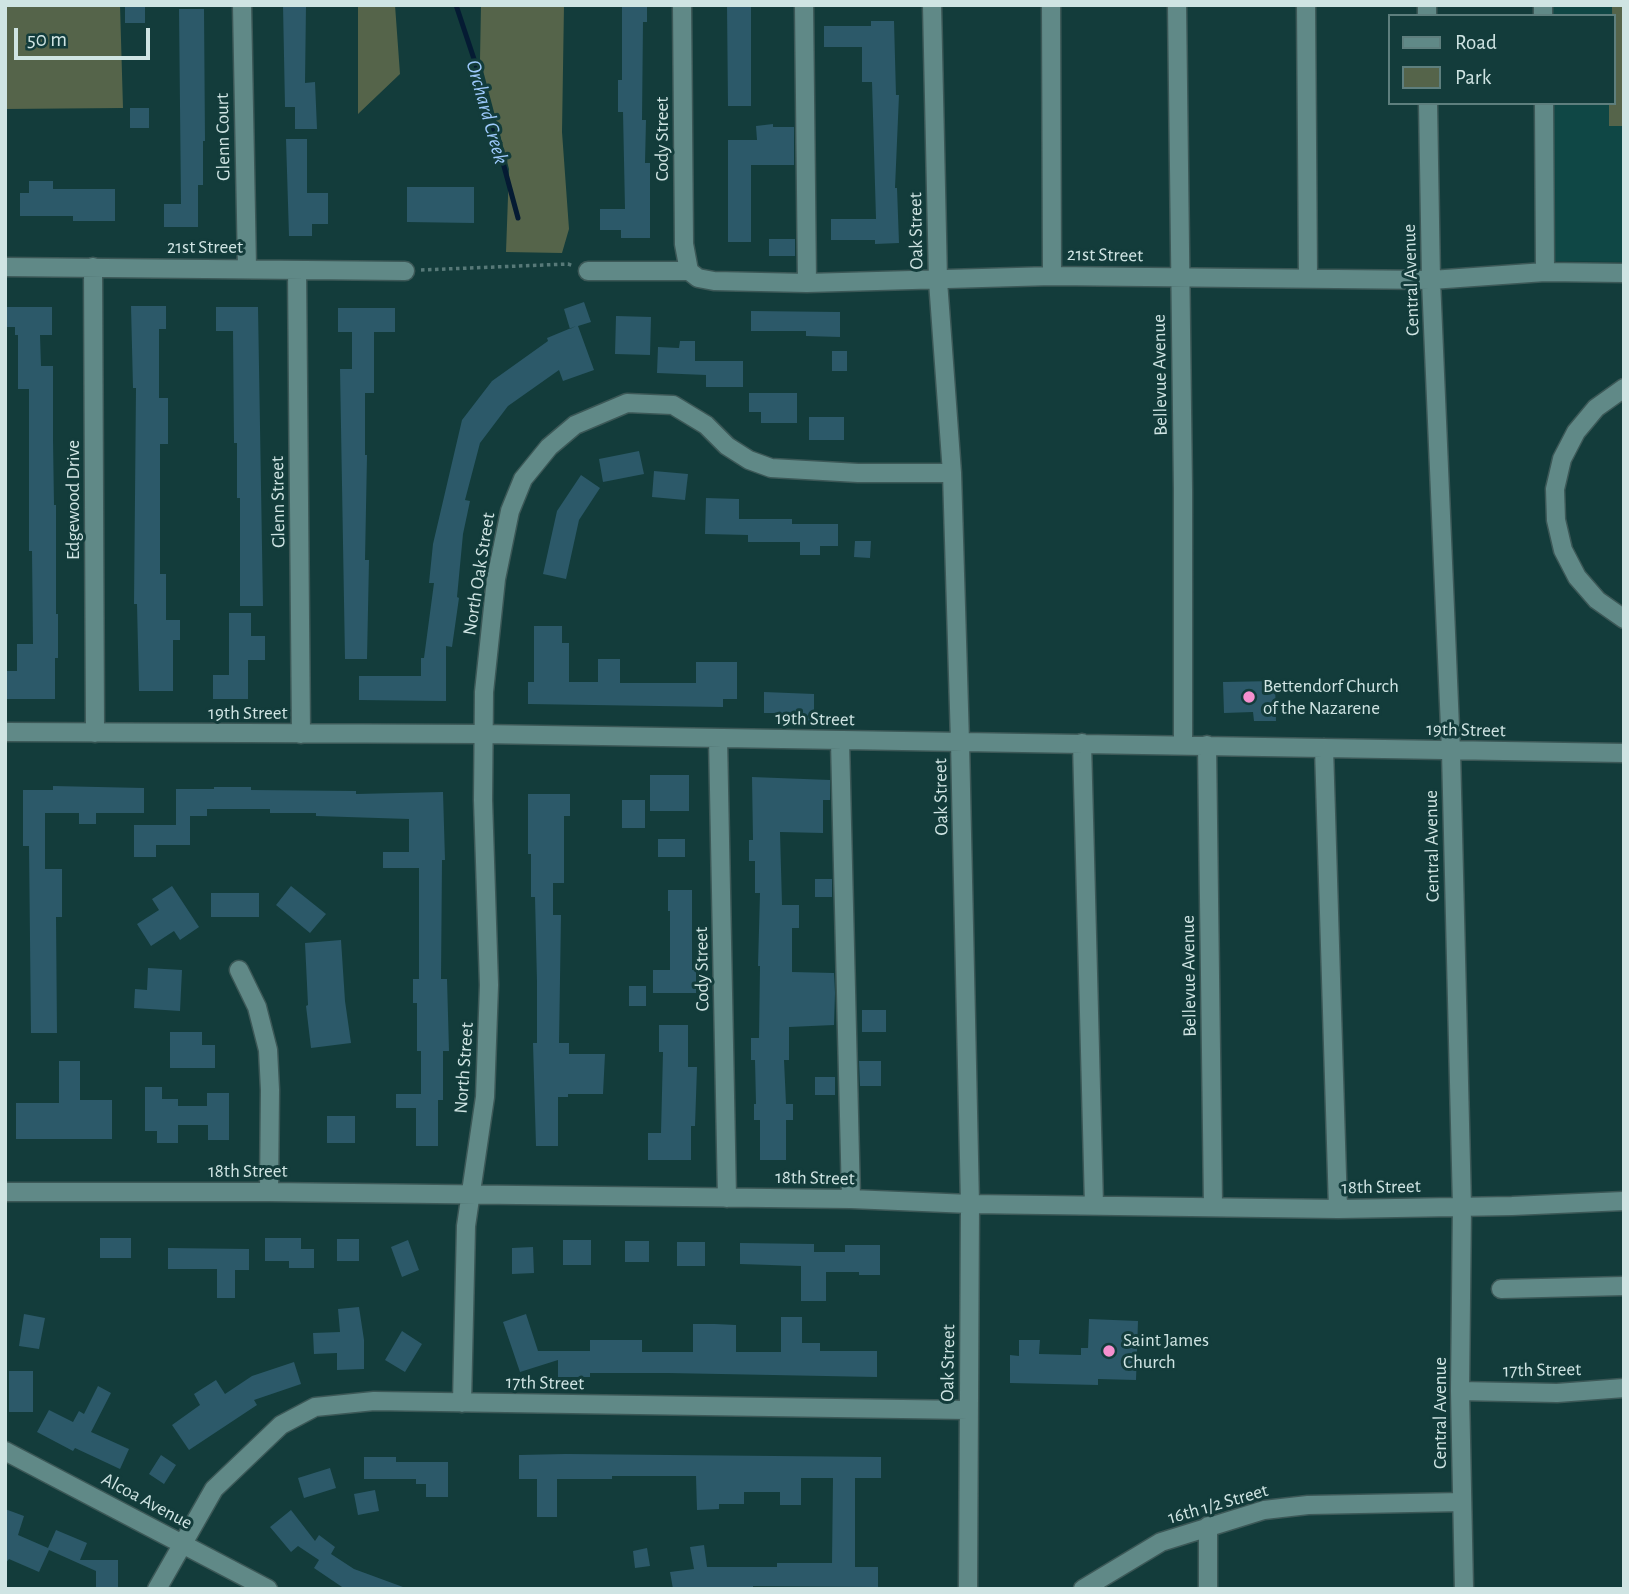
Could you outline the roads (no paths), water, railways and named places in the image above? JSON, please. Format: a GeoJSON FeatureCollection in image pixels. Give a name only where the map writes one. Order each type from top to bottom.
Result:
{"type":"FeatureCollection","features":[{"type":"Feature","properties":{"kind":"street","name":"Glenn Court"},"geometry":{"type":"LineString","coordinates":[[242,5],[247,268]]}},
{"type":"Feature","properties":{"kind":"street","name":"Cody Street"},"geometry":{"type":"LineString","coordinates":[[682,5],[684,244],[688,271]]}},
{"type":"Feature","properties":{"kind":"street"},"geometry":{"type":"LineString","coordinates":[[804,5],[807,283]]}},
{"type":"Feature","properties":{"kind":"street","name":"Oak Street"},"geometry":{"type":"LineString","coordinates":[[932,5],[938,281],[952,473],[960,742],[970,1203],[968,1589]]}},
{"type":"Feature","properties":{"kind":"street"},"geometry":{"type":"LineString","coordinates":[[1051,5],[1052,276]]}},
{"type":"Feature","properties":{"kind":"street","name":"Bellevue Avenue"},"geometry":{"type":"LineString","coordinates":[[1177,5],[1184,490],[1183,745]]}},
{"type":"Feature","properties":{"kind":"street"},"geometry":{"type":"LineString","coordinates":[[1306,5],[1308,278]]}},
{"type":"Feature","properties":{"kind":"street","name":"Central Avenue"},"geometry":{"type":"LineString","coordinates":[[1428,105],[1431,280],[1451,751],[1462,1206],[1464,1589]]}},
{"type":"Feature","properties":{"kind":"street"},"geometry":{"type":"LineString","coordinates":[[1544,105],[1545,272]]}},
{"type":"Feature","properties":{"kind":"street","name":"21st Street"},"geometry":{"type":"LineString","coordinates":[[5,267],[405,271]]}},
{"type":"Feature","properties":{"kind":"street","name":"Edgewood Drive"},"geometry":{"type":"LineString","coordinates":[[93,267],[95,733]]}},
{"type":"Feature","properties":{"kind":"street","name":"Glenn Street"},"geometry":{"type":"LineString","coordinates":[[297,270],[301,734]]}},
{"type":"Feature","properties":{"kind":"street","name":"21st Street"},"geometry":{"type":"LineString","coordinates":[[588,271],[688,271],[698,278],[714,281],[807,283],[1052,276],[1431,280],[1545,272],[1624,273]]}},
{"type":"Feature","properties":{"kind":"street"},"geometry":{"type":"LineString","coordinates":[[1624,388],[1596,408],[1576,432],[1562,459],[1555,489],[1556,520],[1563,550],[1577,577],[1597,600],[1624,619]]}},
{"type":"Feature","properties":{"kind":"street","name":"North Oak Street"},"geometry":{"type":"LineString","coordinates":[[482,734],[496,579],[510,511],[523,479],[549,447],[575,425],[627,403],[673,405],[706,425],[727,446],[749,460],[771,468],[858,473],[952,473]]}},
{"type":"Feature","properties":{"kind":"street","name":"19th Street"},"geometry":{"type":"LineString","coordinates":[[5,732],[482,734],[1624,753]]}},
{"type":"Feature","properties":{"kind":"street","name":"North Street"},"geometry":{"type":"LineString","coordinates":[[462,1403],[466,1226],[485,1097],[489,985],[482,734]]}},
{"type":"Feature","properties":{"kind":"street","name":"Cody Street"},"geometry":{"type":"LineString","coordinates":[[718,738],[727,1198]]}},
{"type":"Feature","properties":{"kind":"street"},"geometry":{"type":"LineString","coordinates":[[840,741],[851,1199]]}},
{"type":"Feature","properties":{"kind":"street"},"geometry":{"type":"LineString","coordinates":[[1082,744],[1094,1205]]}},
{"type":"Feature","properties":{"kind":"street","name":"Bellevue Avenue"},"geometry":{"type":"LineString","coordinates":[[1207,745],[1213,1205]]}},
{"type":"Feature","properties":{"kind":"street"},"geometry":{"type":"LineString","coordinates":[[1324,748],[1338,1209]]}},
{"type":"Feature","properties":{"kind":"street"},"geometry":{"type":"LineString","coordinates":[[239,970],[257,1007],[268,1050],[269,1192]]}},
{"type":"Feature","properties":{"kind":"street","name":"18th Street"},"geometry":{"type":"LineString","coordinates":[[5,1192],[269,1192],[851,1199],[1338,1209],[1624,1201]]}},
{"type":"Feature","properties":{"kind":"street"},"geometry":{"type":"LineString","coordinates":[[1501,1289],[1624,1286]]}},
{"type":"Feature","properties":{"kind":"street","name":"17th Street"},"geometry":{"type":"LineString","coordinates":[[1461,1391],[1557,1393],[1624,1388]]}},
{"type":"Feature","properties":{"kind":"street","name":"17th Street"},"geometry":{"type":"LineString","coordinates":[[157,1589],[214,1489],[281,1426],[315,1407],[374,1401],[968,1410]]}},
{"type":"Feature","properties":{"kind":"street","name":"Alcoa Avenue"},"geometry":{"type":"LineString","coordinates":[[5,1451],[268,1589]]}},
{"type":"Feature","properties":{"kind":"street","name":"16th 1/2 Street"},"geometry":{"type":"LineString","coordinates":[[1083,1589],[1161,1542],[1264,1510],[1308,1505],[1462,1502]]}},
{"type":"Feature","properties":{"kind":"street"},"geometry":{"type":"LineString","coordinates":[[1208,1527],[1208,1589]]}},
{"type":"Feature","properties":{"kind":"waterway","name":"Orchard Creek"},"geometry":{"type":"LineString","coordinates":[[456,5],[479,74],[518,218]]}},
{"type":"Feature","properties":{"kind":"place","name":"Bettendorf Church of the Nazarene"},"geometry":{"type":"Point","coordinates":[1249,697]}},
{"type":"Feature","properties":{"kind":"place","name":"Saint James Church"},"geometry":{"type":"Point","coordinates":[1109,1351]}}]}
